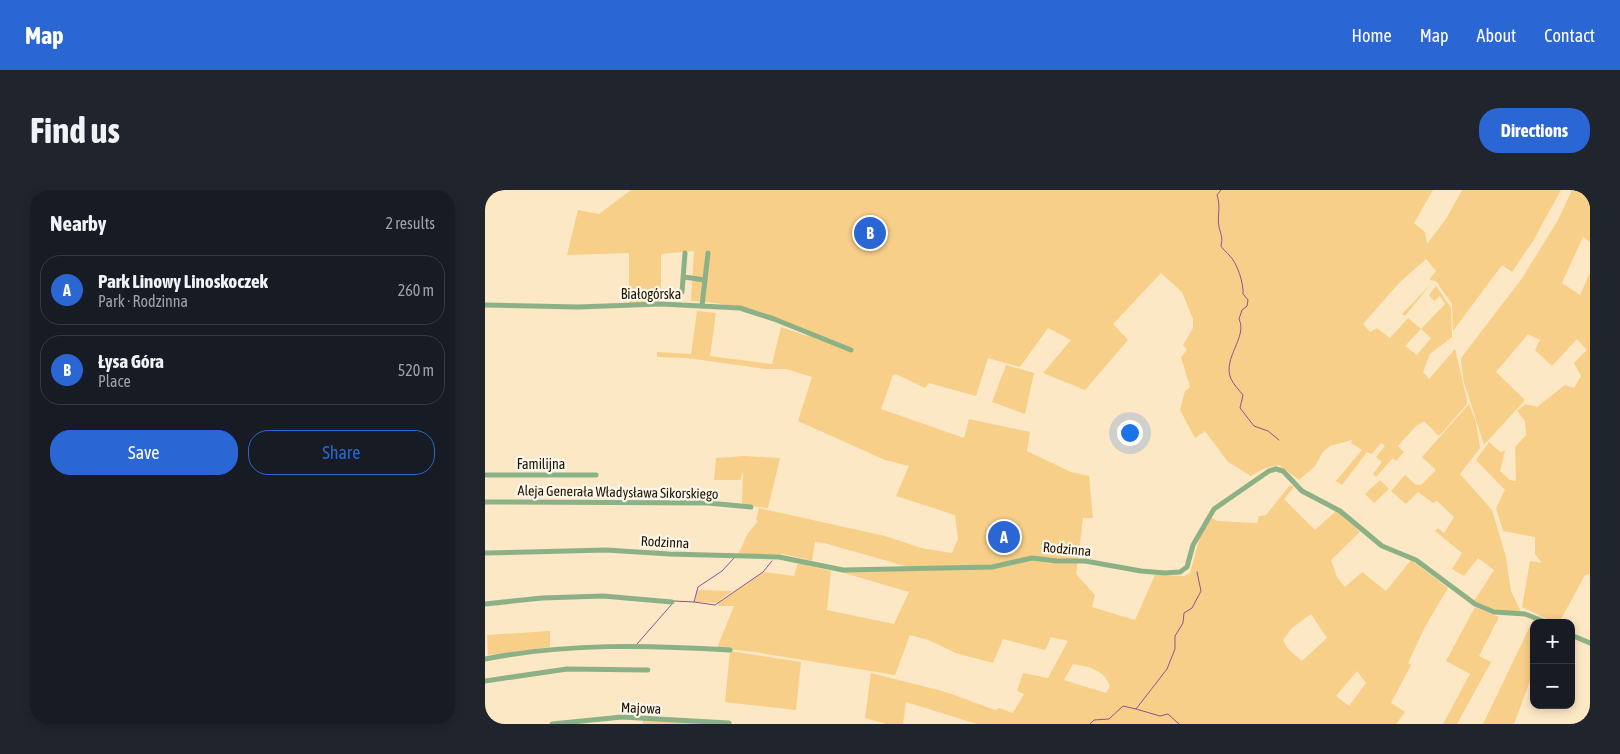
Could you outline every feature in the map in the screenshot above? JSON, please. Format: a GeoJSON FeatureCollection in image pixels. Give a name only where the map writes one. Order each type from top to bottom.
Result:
{"type":"FeatureCollection","features":[{"type":"Feature","properties":{"kind":"street"},"geometry":{"type":"LineString","coordinates":[[683,292],[685,253]]}},
{"type":"Feature","properties":{"kind":"street"},"geometry":{"type":"LineString","coordinates":[[702,306],[708,253]]}},
{"type":"Feature","properties":{"kind":"street"},"geometry":{"type":"LineString","coordinates":[[683,277],[705,280]]}},
{"type":"Feature","properties":{"kind":"street","name":"Białogórska"},"geometry":{"type":"LineString","coordinates":[[485,305],[702,306],[745,309],[851,350]]}},
{"type":"Feature","properties":{"kind":"street","name":"Rodzinna"},"geometry":{"type":"LineString","coordinates":[[485,553],[606,550],[779,557],[849,570],[992,567],[1032,558],[1057,561],[1085,561],[1141,571],[1176,573],[1182,571],[1187,566],[1193,545],[1214,509],[1269,471],[1276,469],[1283,470],[1302,491],[1340,511],[1382,546],[1416,560],[1467,599],[1494,612],[1521,614],[1537,619]]}},
{"type":"Feature","properties":{"kind":"street","name":"Familijna"},"geometry":{"type":"LineString","coordinates":[[485,475],[596,475]]}},
{"type":"Feature","properties":{"kind":"street","name":"Aleja Generała Władysława Sikorskiego"},"geometry":{"type":"LineString","coordinates":[[485,502],[708,503],[751,507]]}},
{"type":"Feature","properties":{"kind":"street"},"geometry":{"type":"LineString","coordinates":[[485,604],[542,598],[603,596],[672,602]]}},
{"type":"Feature","properties":{"kind":"street"},"geometry":{"type":"LineString","coordinates":[[1575,637],[1590,644]]}},
{"type":"Feature","properties":{"kind":"street"},"geometry":{"type":"LineString","coordinates":[[485,659],[516,653],[585,647],[661,646],[730,650]]}},
{"type":"Feature","properties":{"kind":"street"},"geometry":{"type":"LineString","coordinates":[[485,680],[545,670],[611,668],[648,670]]}},
{"type":"Feature","properties":{"kind":"street","name":"Majowa"},"geometry":{"type":"LineString","coordinates":[[552,724],[621,717],[729,723]]}},
{"type":"Feature","properties":{"kind":"shaded area"},"geometry":{"type":"Polygon","coordinates":[[[631,190],[1433,190],[1414,223],[1425,232],[1427,244],[1446,219],[1462,190],[1561,190],[1533,241],[1512,272],[1502,265],[1453,331],[1452,304],[1436,281],[1429,280],[1436,271],[1426,259],[1399,283],[1363,324],[1370,332],[1377,328],[1390,338],[1408,318],[1421,329],[1445,304],[1440,296],[1434,301],[1429,295],[1436,286],[1451,308],[1452,337],[1430,354],[1423,372],[1429,379],[1455,349],[1467,400],[1467,404],[1439,436],[1424,421],[1416,426],[1398,446],[1404,452],[1396,461],[1393,458],[1376,477],[1373,474],[1382,462],[1376,457],[1385,446],[1381,443],[1372,454],[1367,452],[1342,485],[1336,481],[1362,450],[1351,443],[1352,440],[1330,446],[1323,452],[1315,466],[1299,480],[1279,465],[1265,468],[1251,476],[1228,462],[1205,431],[1195,438],[1180,410],[1185,391],[1190,387],[1181,357],[1187,350],[1183,345],[1193,328],[1193,319],[1182,292],[1161,273],[1113,324],[1128,340],[1085,390],[1043,373],[1071,340],[1048,328],[1020,367],[988,358],[976,396],[929,383],[925,388],[896,374],[893,375],[881,409],[964,438],[969,419],[1030,432],[1027,451],[1071,472],[1089,476],[1093,518],[1083,518],[1076,574],[1095,595],[1092,607],[1135,620],[1155,575],[1184,576],[1190,573],[1201,533],[1211,517],[1217,521],[1257,523],[1259,516],[1266,515],[1290,485],[1294,487],[1284,499],[1315,530],[1336,511],[1338,512],[1360,532],[1331,560],[1337,577],[1345,587],[1362,572],[1386,591],[1411,560],[1448,588],[1426,625],[1408,663],[1411,665],[1391,703],[1405,712],[1396,724],[977,724],[906,702],[903,724],[886,724],[865,718],[871,673],[946,692],[995,710],[999,708],[1013,713],[1024,694],[1017,691],[1023,673],[1048,678],[1068,641],[1051,637],[1045,650],[1003,639],[993,663],[956,653],[928,640],[910,635],[895,675],[755,652],[717,648],[734,606],[718,606],[718,603],[764,572],[794,576],[798,563],[831,571],[827,610],[894,624],[909,592],[841,572],[876,571],[905,566],[824,543],[815,542],[812,561],[783,554],[738,555],[748,533],[758,521],[756,520],[759,508],[885,536],[921,548],[952,553],[958,539],[955,515],[896,496],[909,466],[885,460],[798,421],[812,377],[786,369],[766,369],[687,358],[657,357],[657,352],[691,354],[697,311],[716,313],[710,356],[772,364],[781,327],[807,336],[808,332],[779,319],[751,310],[722,304],[691,301],[694,251],[661,254],[661,303],[629,303],[629,253],[567,255],[578,210],[599,214],[631,190]],[[1421,329],[1405,346],[1417,355],[1431,338],[1421,329]],[[1311,614],[1292,628],[1283,640],[1288,649],[1302,661],[1327,638],[1311,614]],[[1073,664],[1064,680],[1106,693],[1110,686],[1104,676],[1095,670],[1073,664]],[[1357,671],[1336,696],[1349,706],[1366,683],[1357,671]]]}},
{"type":"Feature","properties":{"kind":"shaded area"},"geometry":{"type":"Polygon","coordinates":[[[1572,190],[1590,190],[1590,242],[1583,237],[1562,283],[1580,295],[1590,273],[1590,574],[1585,575],[1561,619],[1547,619],[1522,607],[1530,561],[1542,563],[1535,554],[1535,537],[1503,531],[1496,508],[1505,490],[1476,460],[1489,442],[1500,452],[1505,451],[1500,471],[1510,480],[1516,481],[1515,447],[1526,435],[1525,421],[1517,411],[1526,404],[1537,407],[1565,385],[1574,388],[1581,376],[1574,363],[1587,350],[1577,339],[1552,366],[1535,350],[1540,340],[1528,334],[1496,372],[1525,400],[1484,445],[1463,379],[1461,358],[1523,277],[1558,220],[1572,190]]]}},
{"type":"Feature","properties":{"kind":"shaded area"},"geometry":{"type":"Polygon","coordinates":[[[1431,284],[1405,316],[1402,314],[1431,284]]]}},
{"type":"Feature","properties":{"kind":"shaded area"},"geometry":{"type":"Polygon","coordinates":[[[1006,365],[1034,373],[1025,414],[992,402],[1006,365]]]}},
{"type":"Feature","properties":{"kind":"shaded area"},"geometry":{"type":"Polygon","coordinates":[[[1469,404],[1476,422],[1480,448],[1460,474],[1492,510],[1506,557],[1511,591],[1521,612],[1496,610],[1474,601],[1494,570],[1478,558],[1464,576],[1452,569],[1462,553],[1435,531],[1438,528],[1444,533],[1454,517],[1437,501],[1433,503],[1418,492],[1406,504],[1391,491],[1405,475],[1416,485],[1421,485],[1436,470],[1422,457],[1469,404]]]}},
{"type":"Feature","properties":{"kind":"shaded area"},"geometry":{"type":"Polygon","coordinates":[[[744,456],[780,458],[768,508],[742,505],[743,472],[740,480],[714,480],[716,458],[744,456]]]}},
{"type":"Feature","properties":{"kind":"shaded area"},"geometry":{"type":"Polygon","coordinates":[[[1380,480],[1389,489],[1374,503],[1365,494],[1380,480]]]}},
{"type":"Feature","properties":{"kind":"shaded area"},"geometry":{"type":"Polygon","coordinates":[[[697,590],[732,591],[716,603],[695,602],[697,590]]]}},
{"type":"Feature","properties":{"kind":"shaded area"},"geometry":{"type":"Polygon","coordinates":[[[1475,607],[1499,617],[1479,656],[1491,662],[1457,724],[1443,724],[1470,674],[1446,661],[1475,607]]]}},
{"type":"Feature","properties":{"kind":"shaded area"},"geometry":{"type":"Polygon","coordinates":[[[1530,626],[1530,681],[1514,724],[1483,724],[1530,626]]]}},
{"type":"Feature","properties":{"kind":"shaded area"},"geometry":{"type":"Polygon","coordinates":[[[550,631],[550,647],[488,655],[487,635],[550,631]]]}},
{"type":"Feature","properties":{"kind":"shaded area"},"geometry":{"type":"Polygon","coordinates":[[[730,651],[801,662],[796,710],[725,702],[730,651]]]}},
{"type":"Feature","properties":{"kind":"shaded area"},"geometry":{"type":"Polygon","coordinates":[[[643,719],[706,724],[643,724],[643,719]]]}},
{"type":"Feature","properties":{"kind":"waterway"},"geometry":{"type":"LineString","coordinates":[[1221,190],[1217,195],[1222,238],[1221,246],[1235,263],[1241,279],[1243,294],[1248,300],[1247,306],[1242,310],[1239,319],[1240,333],[1229,371],[1232,381],[1243,395],[1240,408],[1254,426],[1268,431],[1279,440]]}},
{"type":"Feature","properties":{"kind":"waterway"},"geometry":{"type":"LineString","coordinates":[[674,601],[694,602],[698,587],[722,571],[735,557]]}},
{"type":"Feature","properties":{"kind":"waterway"},"geometry":{"type":"LineString","coordinates":[[694,602],[715,605],[763,572],[772,561]]}},
{"type":"Feature","properties":{"kind":"waterway"},"geometry":{"type":"LineString","coordinates":[[1090,724],[1094,720],[1109,719],[1123,706],[1136,709],[1167,669],[1175,649],[1175,636],[1183,623],[1184,613],[1192,608],[1201,591],[1197,572]]}},
{"type":"Feature","properties":{"kind":"waterway"},"geometry":{"type":"LineString","coordinates":[[637,644],[672,604]]}},
{"type":"Feature","properties":{"kind":"waterway"},"geometry":{"type":"LineString","coordinates":[[1136,709],[1160,716],[1168,714],[1179,724]]}},
{"type":"Feature","properties":{"kind":"place","name":"Łysa Góra"},"geometry":{"type":"Point","coordinates":[870,233]}},
{"type":"Feature","properties":{"kind":"place","name":"Park Linowy Linoskoczek"},"geometry":{"type":"Point","coordinates":[1004,537]}}]}
